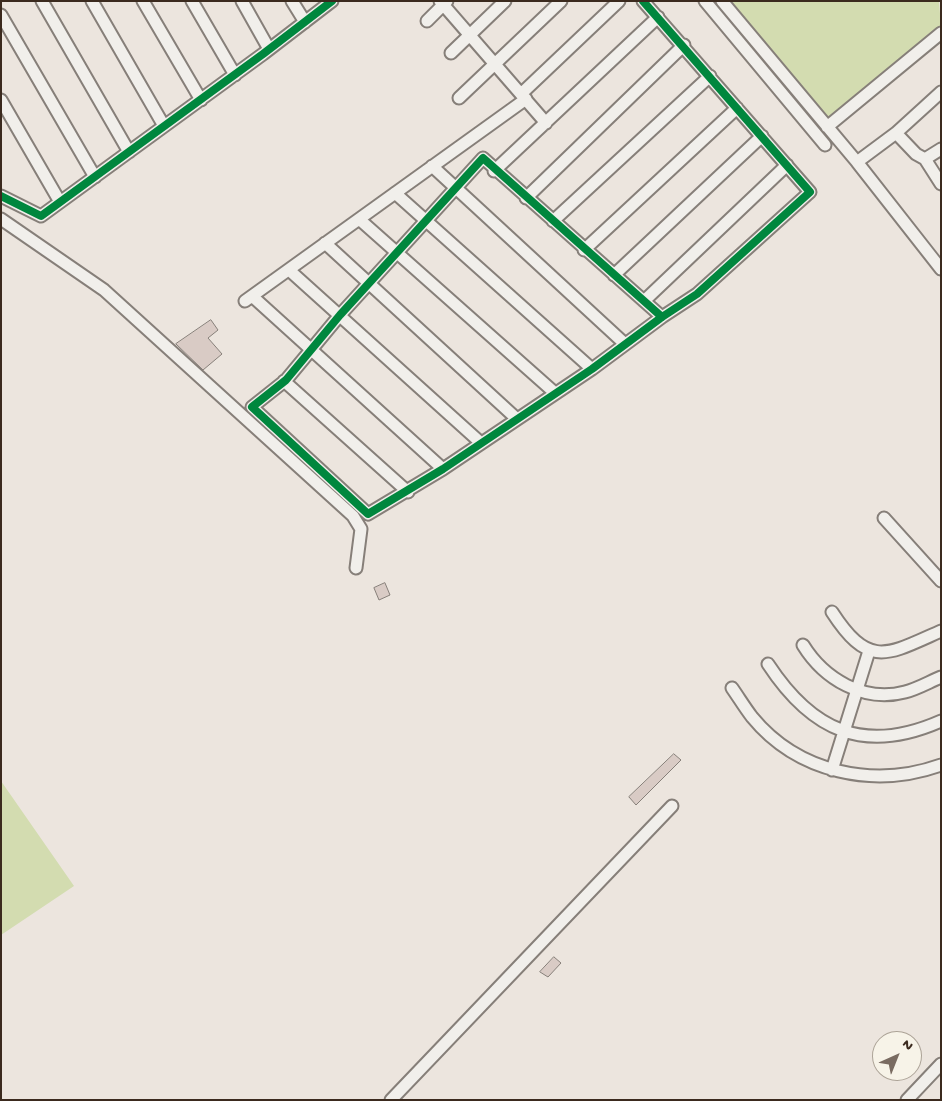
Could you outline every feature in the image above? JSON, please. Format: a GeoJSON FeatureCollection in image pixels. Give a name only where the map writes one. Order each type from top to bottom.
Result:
{"type":"FeatureCollection","features":[{"type":"Feature","properties":{"kind":"street"},"geometry":{"type":"LineString","coordinates":[[42,1],[129,152]]}},
{"type":"Feature","properties":{"kind":"street"},"geometry":{"type":"LineString","coordinates":[[92,1],[164,126]]}},
{"type":"Feature","properties":{"kind":"street"},"geometry":{"type":"LineString","coordinates":[[143,1],[201,100]]}},
{"type":"Feature","properties":{"kind":"street"},"geometry":{"type":"LineString","coordinates":[[192,1],[235,74]]}},
{"type":"Feature","properties":{"kind":"street"},"geometry":{"type":"LineString","coordinates":[[242,1],[269,49]]}},
{"type":"Feature","properties":{"kind":"street"},"geometry":{"type":"LineString","coordinates":[[292,1],[304,22]]}},
{"type":"Feature","properties":{"kind":"street"},"geometry":{"type":"LineString","coordinates":[[1,196],[41,216],[201,100],[332,1]]}},
{"type":"Feature","properties":{"kind":"street"},"geometry":{"type":"LineString","coordinates":[[451,53],[505,1]]}},
{"type":"Feature","properties":{"kind":"street"},"geometry":{"type":"LineString","coordinates":[[459,98],[561,1]]}},
{"type":"Feature","properties":{"kind":"street"},"geometry":{"type":"LineString","coordinates":[[442,469],[311,350],[249,298],[432,166],[523,96],[619,1]]}},
{"type":"Feature","properties":{"kind":"street"},"geometry":{"type":"LineString","coordinates":[[643,1],[684,45],[810,192],[697,294],[662,317],[592,369],[408,492],[368,514],[252,407],[284,381],[369,283],[483,158],[662,317]]}},
{"type":"Feature","properties":{"kind":"street"},"geometry":{"type":"LineString","coordinates":[[705,1],[825,146]]}},
{"type":"Feature","properties":{"kind":"street"},"geometry":{"type":"LineString","coordinates":[[722,1],[857,162],[941,268]]}},
{"type":"Feature","properties":{"kind":"street"},"geometry":{"type":"LineString","coordinates":[[426,21],[443,2],[546,123]]}},
{"type":"Feature","properties":{"kind":"street"},"geometry":{"type":"LineString","coordinates":[[1,15],[95,177]]}},
{"type":"Feature","properties":{"kind":"street"},"geometry":{"type":"LineString","coordinates":[[495,170],[658,18]]}},
{"type":"Feature","properties":{"kind":"street"},"geometry":{"type":"LineString","coordinates":[[827,127],[941,33]]}},
{"type":"Feature","properties":{"kind":"street"},"geometry":{"type":"LineString","coordinates":[[526,197],[684,45]]}},
{"type":"Feature","properties":{"kind":"street"},"geometry":{"type":"LineString","coordinates":[[553,221],[710,76]]}},
{"type":"Feature","properties":{"kind":"street"},"geometry":{"type":"LineString","coordinates":[[857,162],[896,133],[941,92]]}},
{"type":"Feature","properties":{"kind":"street"},"geometry":{"type":"LineString","coordinates":[[1,100],[60,202]]}},
{"type":"Feature","properties":{"kind":"street"},"geometry":{"type":"LineString","coordinates":[[584,249],[737,108]]}},
{"type":"Feature","properties":{"kind":"street"},"geometry":{"type":"LineString","coordinates":[[896,133],[916,154],[925,159],[941,184]]}},
{"type":"Feature","properties":{"kind":"street"},"geometry":{"type":"LineString","coordinates":[[614,275],[762,136]]}},
{"type":"Feature","properties":{"kind":"street"},"geometry":{"type":"LineString","coordinates":[[925,159],[941,150]]}},
{"type":"Feature","properties":{"kind":"street"},"geometry":{"type":"LineString","coordinates":[[644,302],[786,165]]}},
{"type":"Feature","properties":{"kind":"street"},"geometry":{"type":"LineString","coordinates":[[432,166],[625,344]]}},
{"type":"Feature","properties":{"kind":"street"},"geometry":{"type":"LineString","coordinates":[[1,185],[12,203]]}},
{"type":"Feature","properties":{"kind":"street"},"geometry":{"type":"LineString","coordinates":[[395,193],[592,369]]}},
{"type":"Feature","properties":{"kind":"street"},"geometry":{"type":"LineString","coordinates":[[1,219],[104,290],[353,516],[361,529],[356,568]]}},
{"type":"Feature","properties":{"kind":"street"},"geometry":{"type":"LineString","coordinates":[[358,219],[555,393]]}},
{"type":"Feature","properties":{"kind":"street"},"geometry":{"type":"LineString","coordinates":[[325,243],[517,419]]}},
{"type":"Feature","properties":{"kind":"street"},"geometry":{"type":"LineString","coordinates":[[289,270],[481,443]]}},
{"type":"Feature","properties":{"kind":"street"},"geometry":{"type":"LineString","coordinates":[[284,381],[408,492]]}},
{"type":"Feature","properties":{"kind":"street"},"geometry":{"type":"LineString","coordinates":[[884,518],[939,574]]}},
{"type":"Feature","properties":{"kind":"street"},"geometry":{"type":"LineString","coordinates":[[832,612],[855,643],[870,651],[894,652],[941,631]]}},
{"type":"Feature","properties":{"kind":"street"},"geometry":{"type":"LineString","coordinates":[[803,645],[811,658],[825,673],[842,684],[856,689],[883,694],[904,692],[941,677]]}},
{"type":"Feature","properties":{"kind":"street"},"geometry":{"type":"LineString","coordinates":[[832,770],[856,689],[870,651]]}},
{"type":"Feature","properties":{"kind":"street"},"geometry":{"type":"LineString","coordinates":[[768,664],[799,704],[820,721],[843,731],[873,736],[900,735],[941,721]]}},
{"type":"Feature","properties":{"kind":"street"},"geometry":{"type":"LineString","coordinates":[[732,688],[752,717],[773,738],[799,757],[832,770],[875,777],[918,773],[941,764]]}},
{"type":"Feature","properties":{"kind":"street"},"geometry":{"type":"LineString","coordinates":[[391,1100],[672,806]]}},
{"type":"Feature","properties":{"kind":"street"},"geometry":{"type":"LineString","coordinates":[[907,1100],[941,1064]]}},
{"type":"Feature","properties":{"kind":"green space"},"geometry":{"type":"Polygon","coordinates":[[[728,1],[939,1],[941,26],[829,120],[728,1]]]}},
{"type":"Feature","properties":{"kind":"green space"},"geometry":{"type":"Polygon","coordinates":[[[1,781],[74,886],[1,935],[1,781]]]}},
{"type":"Feature","properties":{"kind":"building"},"geometry":{"type":"Polygon","coordinates":[[[211,320],[218,330],[208,338],[222,354],[203,370],[176,344],[211,320]]]}},
{"type":"Feature","properties":{"kind":"building"},"geometry":{"type":"Polygon","coordinates":[[[385,583],[390,595],[379,600],[374,588],[385,583]]]}},
{"type":"Feature","properties":{"kind":"building"},"geometry":{"type":"Polygon","coordinates":[[[674,754],[681,760],[636,805],[629,797],[674,754]]]}},
{"type":"Feature","properties":{"kind":"building"},"geometry":{"type":"Polygon","coordinates":[[[554,957],[561,963],[548,977],[540,972],[554,957]]]}},
{"type":"Feature","properties":{"kind":"cycle path"},"geometry":{"type":"LineString","coordinates":[[1,196],[41,216],[263,54],[332,1]]}},
{"type":"Feature","properties":{"kind":"cycle path"},"geometry":{"type":"LineString","coordinates":[[643,1],[810,192],[697,294],[662,317],[592,369],[443,469],[368,514],[252,407],[286,380],[340,315],[483,158],[662,317]]}}]}
